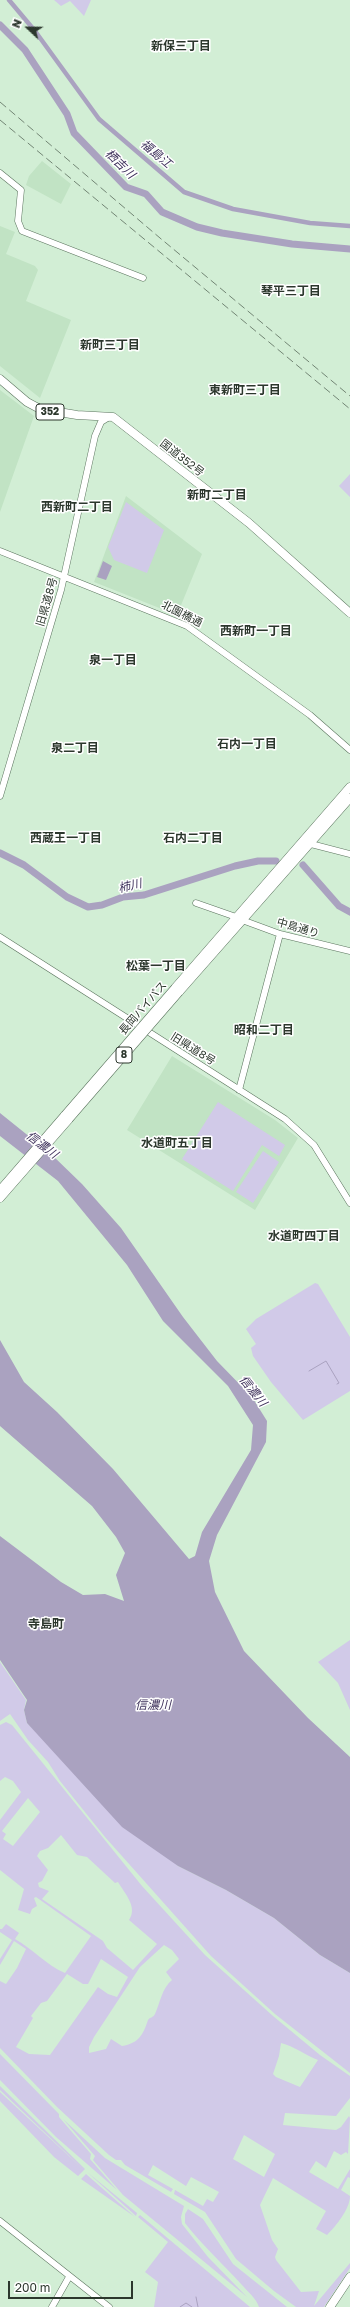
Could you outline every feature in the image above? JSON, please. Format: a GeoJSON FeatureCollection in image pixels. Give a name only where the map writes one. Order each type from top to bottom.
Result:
{"type":"FeatureCollection","features":[{"type":"Feature","properties":{"kind":"highway","name":"352"},"geometry":{"type":"LineString","coordinates":[[0,379],[27,402],[40,409],[77,415],[110,416]]}},
{"type":"Feature","properties":{"kind":"highway","name":"国道352号"},"geometry":{"type":"LineString","coordinates":[[110,416],[249,523],[350,613]]}},
{"type":"Feature","properties":{"kind":"highway","name":"長岡バイパス"},"geometry":{"type":"LineString","coordinates":[[306,843],[350,787]]}},
{"type":"Feature","properties":{"kind":"highway","name":"長岡バイパス"},"geometry":{"type":"LineString","coordinates":[[0,1190],[67,1117],[239,918],[306,843],[350,798]]}},
{"type":"Feature","properties":{"kind":"highway","name":"長岡バイパス"},"geometry":{"type":"LineString","coordinates":[[0,1198],[58,1127]]}},
{"type":"Feature","properties":{"kind":"highway"},"geometry":{"type":"LineString","coordinates":[[330,2307],[350,2277]]}},
{"type":"Feature","properties":{"kind":"highway"},"geometry":{"type":"LineString","coordinates":[[336,2307],[350,2287]]}},
{"type":"Feature","properties":{"kind":"street"},"geometry":{"type":"LineString","coordinates":[[0,172],[21,190],[18,220],[22,231],[143,278]]}},
{"type":"Feature","properties":{"kind":"street","name":"旧県道8号"},"geometry":{"type":"LineString","coordinates":[[0,796],[64,578],[95,436],[101,422],[110,416]]}},
{"type":"Feature","properties":{"kind":"street","name":"北園橋通"},"geometry":{"type":"LineString","coordinates":[[0,551],[64,578],[161,614],[187,626],[310,715],[350,750]]}},
{"type":"Feature","properties":{"kind":"street"},"geometry":{"type":"LineString","coordinates":[[306,843],[350,854]]}},
{"type":"Feature","properties":{"kind":"street","name":"中島通り"},"geometry":{"type":"LineString","coordinates":[[196,903],[280,934],[350,951]]}},
{"type":"Feature","properties":{"kind":"street"},"geometry":{"type":"LineString","coordinates":[[239,1090],[280,934]]}},
{"type":"Feature","properties":{"kind":"street","name":"旧県道8号"},"geometry":{"type":"LineString","coordinates":[[0,937],[285,1119],[314,1145],[350,1202]]}},
{"type":"Feature","properties":{"kind":"street"},"geometry":{"type":"LineString","coordinates":[[0,2221],[69,2277],[109,2307]]}},
{"type":"Feature","properties":{"kind":"street"},"geometry":{"type":"LineString","coordinates":[[52,2307],[69,2277]]}},
{"type":"Feature","properties":{"kind":"shaded area"},"geometry":{"type":"Polygon","coordinates":[[[54,0],[91,0],[84,16],[70,1],[61,6],[54,0]]]}},
{"type":"Feature","properties":{"kind":"shaded area"},"geometry":{"type":"Polygon","coordinates":[[[42,161],[71,184],[61,204],[26,185],[29,176],[42,161]]]}},
{"type":"Feature","properties":{"kind":"shaded area"},"geometry":{"type":"Polygon","coordinates":[[[0,226],[15,232],[6,254],[35,266],[38,270],[26,301],[71,320],[40,398],[0,366],[0,226]]]}},
{"type":"Feature","properties":{"kind":"shaded area"},"geometry":{"type":"Polygon","coordinates":[[[0,390],[34,416],[0,512],[0,390]]]}},
{"type":"Feature","properties":{"kind":"shaded area"},"geometry":{"type":"Polygon","coordinates":[[[350,474],[350,497],[339,486],[350,474]]]}},
{"type":"Feature","properties":{"kind":"shaded area"},"geometry":{"type":"Polygon","coordinates":[[[126,496],[202,554],[177,615],[94,582],[126,496]]]}},
{"type":"Feature","properties":{"kind":"shaded area"},"geometry":{"type":"Polygon","coordinates":[[[126,502],[164,530],[147,573],[114,560],[108,547],[126,502]]]}},
{"type":"Feature","properties":{"kind":"shaded area"},"geometry":{"type":"Polygon","coordinates":[[[172,1056],[275,1120],[298,1138],[255,1210],[127,1130],[172,1056]]]}},
{"type":"Feature","properties":{"kind":"shaded area"},"geometry":{"type":"Polygon","coordinates":[[[218,1102],[285,1145],[279,1156],[262,1145],[233,1191],[182,1159],[218,1102]]]}},
{"type":"Feature","properties":{"kind":"shaded area"},"geometry":{"type":"Polygon","coordinates":[[[263,1151],[279,1162],[253,1203],[236,1192],[263,1151]]]}},
{"type":"Feature","properties":{"kind":"shaded area"},"geometry":{"type":"Polygon","coordinates":[[[315,1283],[318,1284],[350,1337],[350,1391],[303,1420],[271,1382],[253,1356],[251,1348],[256,1344],[246,1329],[256,1319],[315,1283]]]}},
{"type":"Feature","properties":{"kind":"shaded area"},"geometry":{"type":"Polygon","coordinates":[[[350,1640],[350,1710],[338,1683],[318,1662],[350,1640]]]}},
{"type":"Feature","properties":{"kind":"shaded area"},"geometry":{"type":"Polygon","coordinates":[[[0,1662],[26,1700],[24,1710],[27,1723],[178,1866],[226,1890],[274,1918],[320,1955],[350,1973],[350,2073],[275,2014],[211,1956],[105,1837],[60,1781],[48,1762],[28,1740],[10,1714],[0,1721],[0,1662]]]}},
{"type":"Feature","properties":{"kind":"shaded area"},"geometry":{"type":"Polygon","coordinates":[[[6,1722],[12,1725],[142,1886],[205,1955],[273,2016],[320,2055],[350,2076],[350,2098],[336,2116],[285,2113],[283,2125],[336,2130],[341,2127],[349,2116],[348,2154],[346,2152],[341,2155],[334,2151],[326,2168],[316,2161],[309,2172],[338,2189],[350,2169],[350,2178],[348,2177],[341,2190],[350,2196],[348,2206],[342,2217],[327,2235],[316,2229],[326,2211],[273,2178],[260,2205],[272,2240],[278,2249],[275,2257],[276,2260],[301,2292],[319,2291],[314,2306],[350,2263],[350,2268],[324,2307],[296,2307],[274,2291],[236,2259],[205,2212],[174,2194],[175,2190],[203,2206],[207,2199],[213,2202],[219,2192],[191,2177],[186,2186],[153,2165],[148,2175],[173,2189],[171,2192],[125,2165],[121,2160],[116,2160],[57,2107],[0,2048],[0,1981],[6,1984],[17,1968],[26,1949],[14,1941],[0,1965],[0,1959],[12,1940],[0,1932],[0,1929],[2,1929],[6,1924],[19,1933],[15,1939],[28,1947],[52,1966],[65,1973],[91,1936],[36,1897],[34,1898],[37,1906],[32,1909],[30,1914],[18,1910],[24,1889],[0,1870],[0,1820],[21,1792],[13,1781],[5,1777],[0,1781],[0,1725],[6,1722]],[[28,1798],[2,1831],[6,1834],[3,1839],[13,1846],[40,1812],[28,1798]],[[61,1835],[48,1848],[40,1851],[37,1856],[48,1870],[42,1881],[38,1883],[39,1887],[49,1891],[42,1899],[103,1941],[107,1948],[133,1970],[157,1944],[129,1920],[132,1910],[130,1901],[118,1882],[115,1883],[87,1857],[77,1855],[61,1835]],[[164,1945],[140,1967],[89,2047],[89,2053],[106,2049],[111,2039],[122,2046],[133,2043],[140,2038],[148,2020],[155,2014],[166,1987],[172,1980],[166,1972],[179,1959],[172,1950],[164,1945]],[[101,1959],[88,1984],[83,1984],[67,1974],[47,2001],[41,2003],[31,2016],[33,2018],[16,2047],[29,2054],[50,2055],[98,1987],[108,1994],[117,1997],[128,1977],[101,1959]],[[281,2043],[279,2056],[273,2074],[276,2077],[300,2087],[318,2060],[281,2043]],[[244,2135],[233,2159],[264,2177],[275,2154],[244,2135]]]}},
{"type":"Feature","properties":{"kind":"shaded area"},"geometry":{"type":"Polygon","coordinates":[[[0,2054],[59,2114],[59,2117],[91,2154],[90,2159],[117,2190],[56,2137],[0,2080],[0,2054]]]}},
{"type":"Feature","properties":{"kind":"shaded area"},"geometry":{"type":"Polygon","coordinates":[[[0,2086],[85,2169],[84,2170],[0,2090],[0,2086]]]}},
{"type":"Feature","properties":{"kind":"shaded area"},"geometry":{"type":"Polygon","coordinates":[[[0,2092],[84,2170],[78,2176],[54,2157],[0,2101],[0,2092]]]}},
{"type":"Feature","properties":{"kind":"shaded area"},"geometry":{"type":"Polygon","coordinates":[[[63,2119],[105,2158],[184,2206],[181,2217],[182,2224],[208,2257],[247,2297],[123,2195],[93,2160],[95,2156],[63,2119]]]}},
{"type":"Feature","properties":{"kind":"shaded area"},"geometry":{"type":"Polygon","coordinates":[[[87,2172],[137,2213],[136,2216],[87,2172]]]}},
{"type":"Feature","properties":{"kind":"shaded area"},"geometry":{"type":"Polygon","coordinates":[[[86,2174],[135,2217],[81,2179],[86,2174]]]}},
{"type":"Feature","properties":{"kind":"shaded area"},"geometry":{"type":"Polygon","coordinates":[[[188,2209],[203,2219],[233,2264],[287,2307],[259,2307],[252,2295],[185,2223],[185,2214],[188,2209]]]}},
{"type":"Feature","properties":{"kind":"shaded area"},"geometry":{"type":"Polygon","coordinates":[[[140,2215],[250,2307],[154,2307],[158,2282],[145,2272],[168,2242],[138,2217],[140,2215]]]}},
{"type":"Feature","properties":{"kind":"water"},"geometry":{"type":"Polygon","coordinates":[[[103,561],[112,566],[106,580],[97,577],[103,561]]]}},
{"type":"Feature","properties":{"kind":"water","name":"信濃川"},"geometry":{"type":"Polygon","coordinates":[[[0,1113],[51,1154],[82,1184],[121,1228],[183,1317],[217,1361],[252,1397],[267,1421],[266,1442],[217,1535],[209,1561],[215,1592],[244,1651],[308,1718],[350,1757],[350,1973],[320,1955],[274,1918],[226,1890],[178,1866],[122,1827],[27,1723],[24,1710],[27,1700],[0,1660],[0,1536],[61,1582],[83,1595],[105,1594],[124,1601],[116,1575],[125,1553],[116,1537],[92,1506],[0,1426],[0,1340],[24,1382],[57,1412],[113,1469],[189,1559],[195,1556],[202,1532],[251,1450],[253,1425],[228,1386],[163,1321],[127,1265],[58,1181],[0,1136],[0,1113]]]}},
{"type":"Feature","properties":{"kind":"waterway","name":"福島江"},"geometry":{"type":"LineString","coordinates":[[9,0],[35,31],[99,119],[184,192],[233,209],[310,223],[350,226]]}},
{"type":"Feature","properties":{"kind":"waterway","name":"栖吉川"},"geometry":{"type":"LineString","coordinates":[[0,25],[25,50],[67,114],[74,133],[126,187],[146,194],[162,212],[197,227],[222,233],[292,244],[350,249]]}},
{"type":"Feature","properties":{"kind":"waterway","name":"柿川"},"geometry":{"type":"LineString","coordinates":[[0,853],[24,865],[67,897],[88,907],[102,905],[123,897],[144,895],[235,866],[258,861],[276,861]]}},
{"type":"Feature","properties":{"kind":"waterway","name":"柿川"},"geometry":{"type":"LineString","coordinates":[[303,865],[339,906],[350,912]]}},
{"type":"Feature","properties":{"kind":"waterway"},"geometry":{"type":"LineString","coordinates":[[309,1371],[326,1361],[339,1383],[337,1384]]}},
{"type":"Feature","properties":{"kind":"waterway"},"geometry":{"type":"LineString","coordinates":[[196,2297],[198,2307]]}},
{"type":"Feature","properties":{"kind":"waterway"},"geometry":{"type":"LineString","coordinates":[[180,2307],[186,2303],[192,2307]]}},
{"type":"Feature","properties":{"kind":"railway"},"geometry":{"type":"LineString","coordinates":[[0,102],[160,238],[350,396]]}},
{"type":"Feature","properties":{"kind":"railway"},"geometry":{"type":"LineString","coordinates":[[0,120],[350,409]]}},
{"type":"Feature","properties":{"kind":"district","name":"新保三丁目"},"geometry":{"type":"Point","coordinates":[181,46]}},
{"type":"Feature","properties":{"kind":"district","name":"琴平三丁目"},"geometry":{"type":"Point","coordinates":[291,291]}},
{"type":"Feature","properties":{"kind":"district","name":"新町三丁目"},"geometry":{"type":"Point","coordinates":[110,345]}},
{"type":"Feature","properties":{"kind":"district","name":"東新町三丁目"},"geometry":{"type":"Point","coordinates":[245,390]}},
{"type":"Feature","properties":{"kind":"district","name":"新町二丁目"},"geometry":{"type":"Point","coordinates":[217,495]}},
{"type":"Feature","properties":{"kind":"district","name":"西新町二丁目"},"geometry":{"type":"Point","coordinates":[77,507]}},
{"type":"Feature","properties":{"kind":"district","name":"西新町一丁目"},"geometry":{"type":"Point","coordinates":[256,631]}},
{"type":"Feature","properties":{"kind":"district","name":"泉一丁目"},"geometry":{"type":"Point","coordinates":[113,660]}},
{"type":"Feature","properties":{"kind":"district","name":"石内一丁目"},"geometry":{"type":"Point","coordinates":[247,744]}},
{"type":"Feature","properties":{"kind":"district","name":"泉二丁目"},"geometry":{"type":"Point","coordinates":[75,748]}},
{"type":"Feature","properties":{"kind":"district","name":"西蔵王一丁目"},"geometry":{"type":"Point","coordinates":[66,838]}},
{"type":"Feature","properties":{"kind":"district","name":"石内二丁目"},"geometry":{"type":"Point","coordinates":[193,838]}},
{"type":"Feature","properties":{"kind":"district","name":"松葉一丁目"},"geometry":{"type":"Point","coordinates":[156,966]}},
{"type":"Feature","properties":{"kind":"district","name":"昭和二丁目"},"geometry":{"type":"Point","coordinates":[264,1030]}},
{"type":"Feature","properties":{"kind":"district","name":"水道町五丁目"},"geometry":{"type":"Point","coordinates":[177,1143]}},
{"type":"Feature","properties":{"kind":"district","name":"水道町四丁目"},"geometry":{"type":"Point","coordinates":[304,1236]}},
{"type":"Feature","properties":{"kind":"district","name":"寺島町"},"geometry":{"type":"Point","coordinates":[46,1624]}}]}
